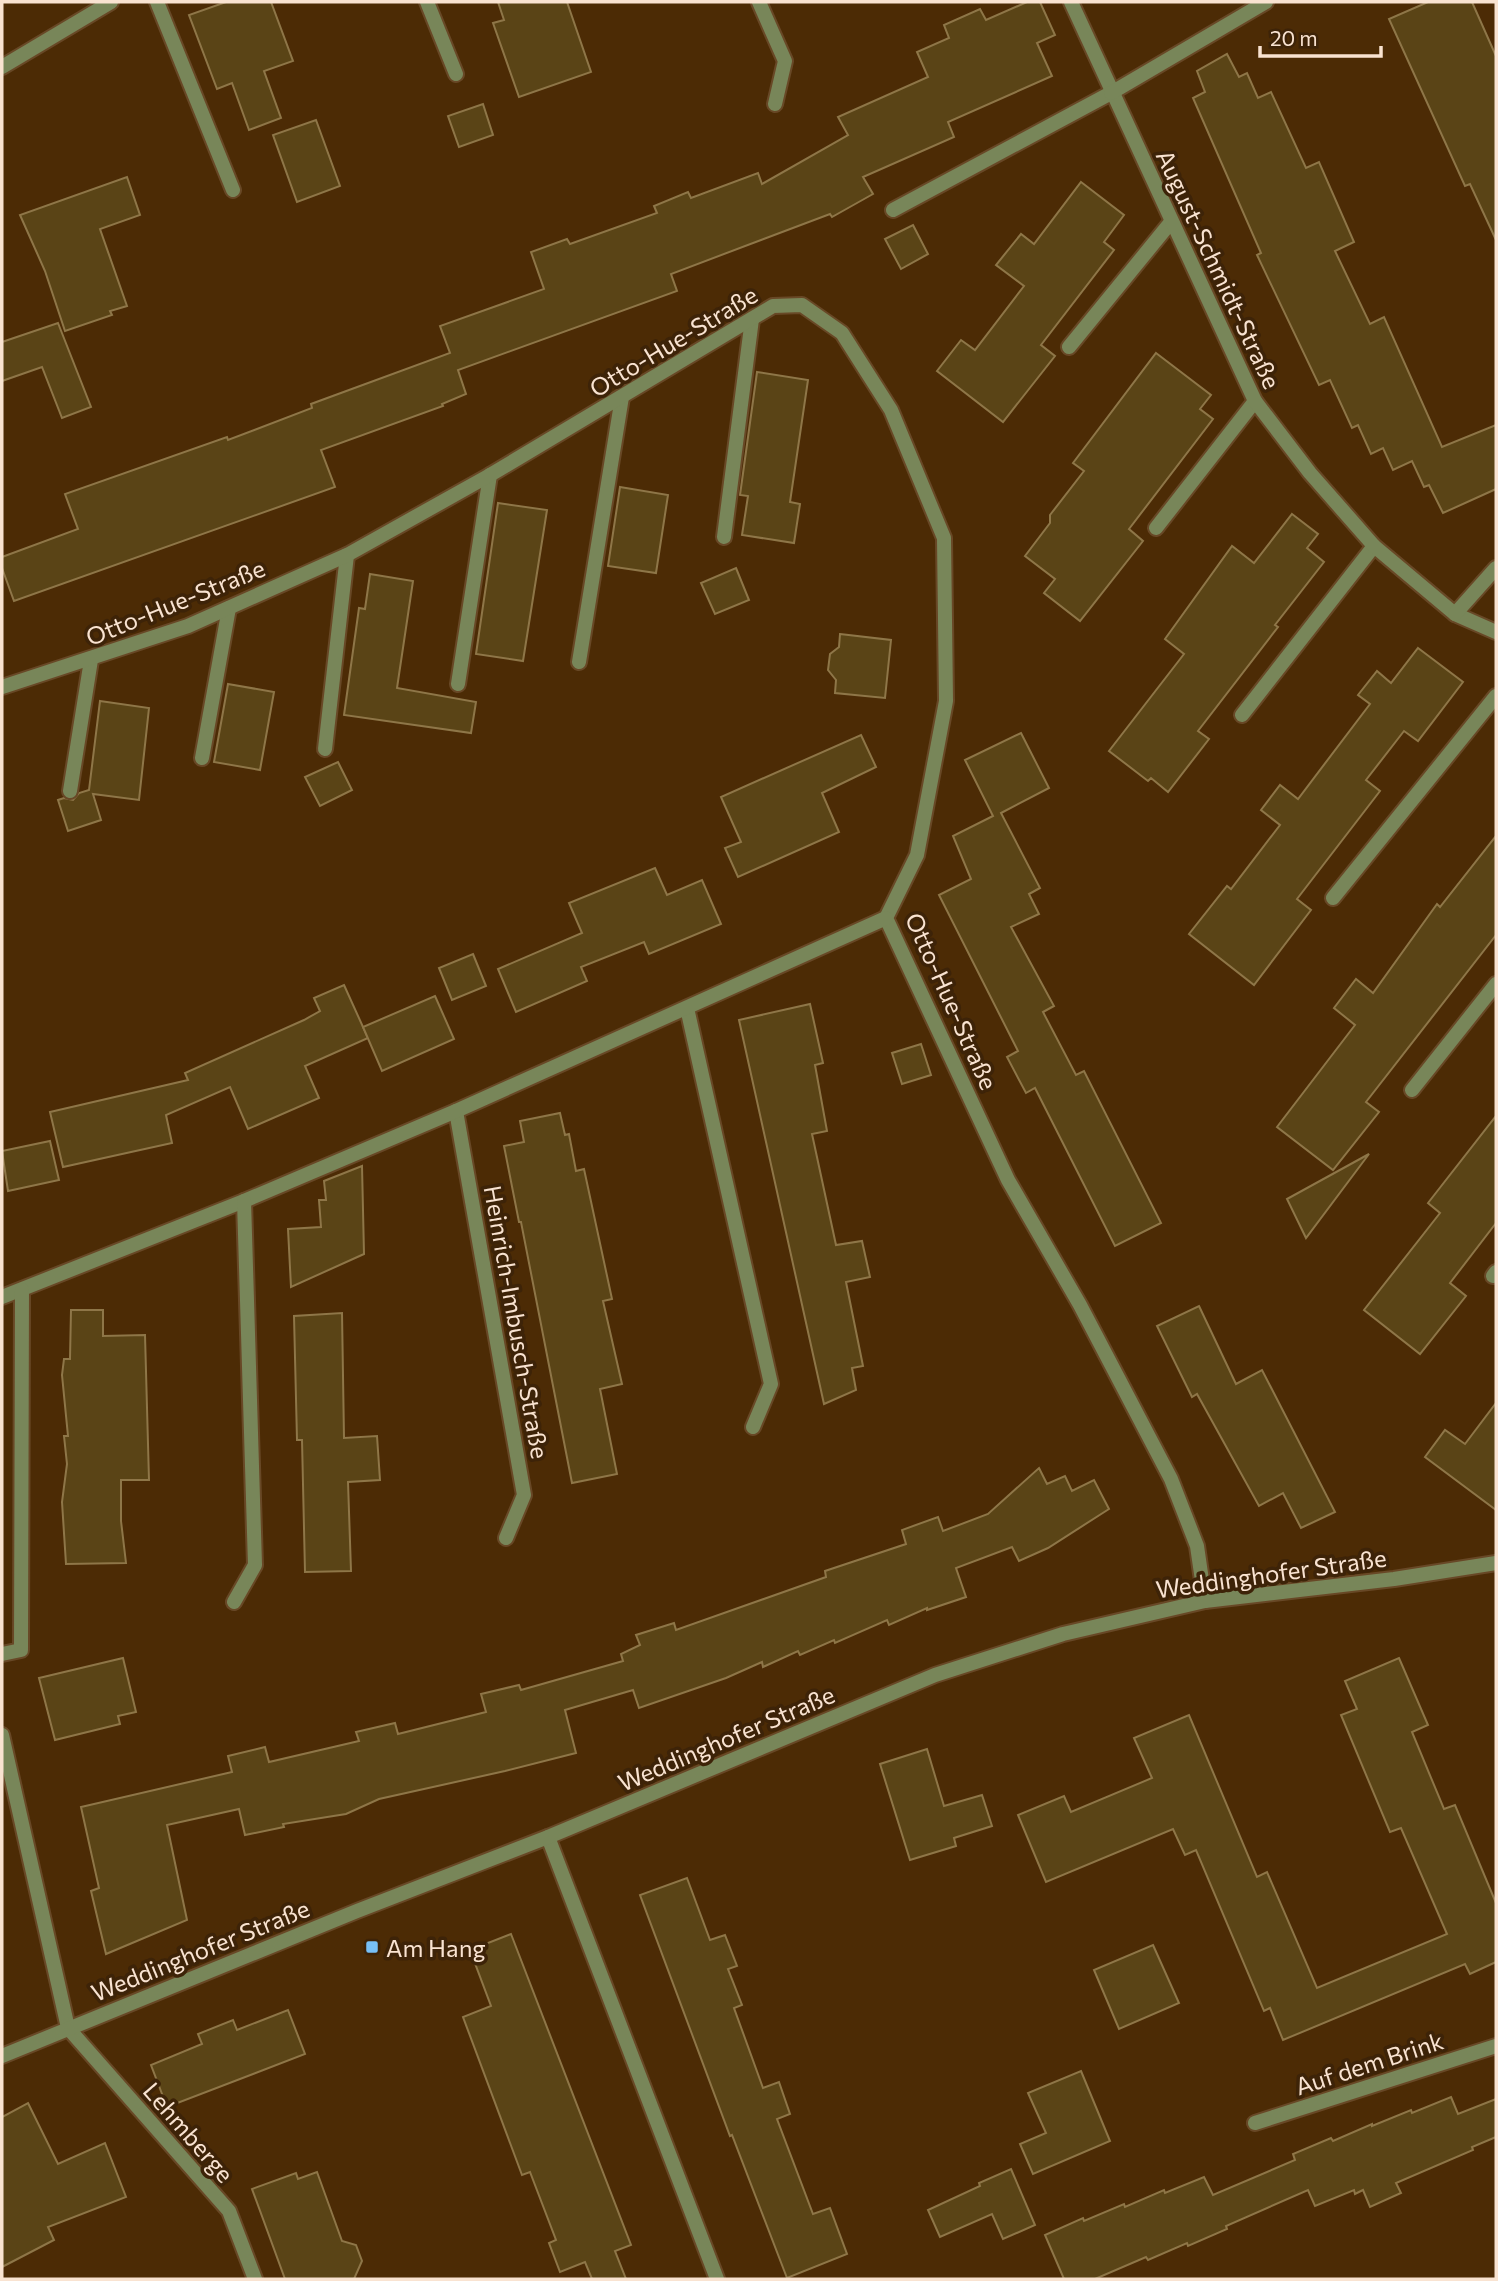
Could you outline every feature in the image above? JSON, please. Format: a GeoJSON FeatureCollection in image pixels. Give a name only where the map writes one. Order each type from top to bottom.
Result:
{"type":"FeatureCollection","features":[{"type":"Feature","properties":{"kind":"street"},"geometry":{"type":"LineString","coordinates":[[2,68],[111,2]]}},
{"type":"Feature","properties":{"kind":"street"},"geometry":{"type":"LineString","coordinates":[[157,2],[233,190]]}},
{"type":"Feature","properties":{"kind":"street"},"geometry":{"type":"LineString","coordinates":[[427,2],[456,74]]}},
{"type":"Feature","properties":{"kind":"street"},"geometry":{"type":"LineString","coordinates":[[759,2],[785,61],[775,104]]}},
{"type":"Feature","properties":{"kind":"street","name":"August-Schmidt-Straße"},"geometry":{"type":"LineString","coordinates":[[1070,2],[1255,401],[1310,473],[1374,546],[1455,614],[1496,632]]}},
{"type":"Feature","properties":{"kind":"street"},"geometry":{"type":"LineString","coordinates":[[893,210],[1111,93],[1266,2]]}},
{"type":"Feature","properties":{"kind":"street"},"geometry":{"type":"LineString","coordinates":[[1069,347],[1171,222]]}},
{"type":"Feature","properties":{"kind":"street","name":"Otto-Hue-Straße"},"geometry":{"type":"LineString","coordinates":[[2,687],[92,660],[188,626],[346,555],[490,475],[774,306],[802,305],[842,333],[891,410],[944,538],[946,701],[917,855],[886,918],[1008,1180],[1080,1305],[1171,1479],[1197,1546],[1205,1601]]}},
{"type":"Feature","properties":{"kind":"street"},"geometry":{"type":"LineString","coordinates":[[724,537],[752,319]]}},
{"type":"Feature","properties":{"kind":"street"},"geometry":{"type":"LineString","coordinates":[[579,662],[622,397]]}},
{"type":"Feature","properties":{"kind":"street"},"geometry":{"type":"LineString","coordinates":[[1156,528],[1255,401]]}},
{"type":"Feature","properties":{"kind":"street"},"geometry":{"type":"LineString","coordinates":[[458,684],[490,475]]}},
{"type":"Feature","properties":{"kind":"street"},"geometry":{"type":"LineString","coordinates":[[1242,715],[1374,546]]}},
{"type":"Feature","properties":{"kind":"street"},"geometry":{"type":"LineString","coordinates":[[325,749],[346,555]]}},
{"type":"Feature","properties":{"kind":"street"},"geometry":{"type":"LineString","coordinates":[[1455,614],[1496,568]]}},
{"type":"Feature","properties":{"kind":"street"},"geometry":{"type":"LineString","coordinates":[[202,758],[229,608]]}},
{"type":"Feature","properties":{"kind":"street"},"geometry":{"type":"LineString","coordinates":[[70,790],[92,660]]}},
{"type":"Feature","properties":{"kind":"street"},"geometry":{"type":"LineString","coordinates":[[1333,898],[1496,696]]}},
{"type":"Feature","properties":{"kind":"street"},"geometry":{"type":"LineString","coordinates":[[2,1297],[244,1201],[456,1111],[886,918]]}},
{"type":"Feature","properties":{"kind":"street"},"geometry":{"type":"LineString","coordinates":[[1412,1090],[1496,984]]}},
{"type":"Feature","properties":{"kind":"street"},"geometry":{"type":"LineString","coordinates":[[687,1008],[771,1384],[753,1427]]}},
{"type":"Feature","properties":{"kind":"street","name":"Heinrich-Imbusch-Straße"},"geometry":{"type":"LineString","coordinates":[[456,1111],[524,1495],[506,1538]]}},
{"type":"Feature","properties":{"kind":"street"},"geometry":{"type":"LineString","coordinates":[[234,1602],[255,1565],[244,1201]]}},
{"type":"Feature","properties":{"kind":"street"},"geometry":{"type":"LineString","coordinates":[[2,1654],[21,1650],[22,1290]]}},
{"type":"Feature","properties":{"kind":"street","name":"Weddinghofer Straße"},"geometry":{"type":"LineString","coordinates":[[2,2056],[548,1837],[935,1675],[1093,1626],[1205,1601],[1496,1563]]}},
{"type":"Feature","properties":{"kind":"street"},"geometry":{"type":"LineString","coordinates":[[2,1735],[68,2028]]}},
{"type":"Feature","properties":{"kind":"street"},"geometry":{"type":"LineString","coordinates":[[548,1837],[717,2279]]}},
{"type":"Feature","properties":{"kind":"street","name":"Lehmberge"},"geometry":{"type":"LineString","coordinates":[[68,2028],[229,2211],[255,2279]]}},
{"type":"Feature","properties":{"kind":"street","name":"Auf dem Brink"},"geometry":{"type":"LineString","coordinates":[[1255,2123],[1496,2046]]}},
{"type":"Feature","properties":{"kind":"building"},"geometry":{"type":"Polygon","coordinates":[[[226,2],[271,2],[293,61],[264,71],[281,118],[249,130],[232,83],[217,89],[189,15],[226,2]]]}},
{"type":"Feature","properties":{"kind":"building"},"geometry":{"type":"Polygon","coordinates":[[[498,2],[567,2],[591,72],[519,97],[493,23],[504,20],[498,2]]]}},
{"type":"Feature","properties":{"kind":"building"},"geometry":{"type":"Polygon","coordinates":[[[1027,2],[1040,2],[1055,35],[1037,43],[1052,76],[948,122],[954,137],[863,177],[873,194],[832,217],[830,214],[671,274],[677,291],[458,370],[466,394],[442,404],[443,406],[321,450],[335,487],[14,601],[2,568],[2,557],[78,529],[65,494],[227,437],[228,440],[312,408],[311,404],[450,353],[440,326],[544,289],[531,252],[567,239],[570,244],[657,213],[654,206],[688,192],[691,198],[758,173],[762,184],[848,135],[838,117],[928,77],[917,52],[949,38],[944,25],[980,9],[986,20],[1027,2]]]}},
{"type":"Feature","properties":{"kind":"building"},"geometry":{"type":"Polygon","coordinates":[[[1428,2],[1472,2],[1496,56],[1496,240],[1470,184],[1465,186],[1389,19],[1428,2]]]}},
{"type":"Feature","properties":{"kind":"building"},"geometry":{"type":"Polygon","coordinates":[[[1227,54],[1239,77],[1247,73],[1258,98],[1271,92],[1306,168],[1319,162],[1354,242],[1335,251],[1370,324],[1384,317],[1442,447],[1496,425],[1496,489],[1443,513],[1429,485],[1424,487],[1412,461],[1393,470],[1383,448],[1371,454],[1358,425],[1352,428],[1330,380],[1319,385],[1257,255],[1261,253],[1193,98],[1205,92],[1197,71],[1227,54]]]}},
{"type":"Feature","properties":{"kind":"building"},"geometry":{"type":"Polygon","coordinates":[[[483,104],[493,135],[459,147],[448,116],[483,104]]]}},
{"type":"Feature","properties":{"kind":"building"},"geometry":{"type":"Polygon","coordinates":[[[316,120],[340,186],[297,202],[273,135],[316,120]]]}},
{"type":"Feature","properties":{"kind":"building"},"geometry":{"type":"Polygon","coordinates":[[[127,177],[140,215],[100,229],[127,306],[110,311],[112,315],[65,331],[45,271],[20,215],[127,177]]]}},
{"type":"Feature","properties":{"kind":"building"},"geometry":{"type":"Polygon","coordinates":[[[1081,182],[1124,215],[1104,242],[1114,250],[1041,345],[1055,356],[1003,422],[937,371],[961,340],[975,350],[1024,286],[996,265],[1021,234],[1034,244],[1081,182]]]}},
{"type":"Feature","properties":{"kind":"building"},"geometry":{"type":"Polygon","coordinates":[[[913,225],[928,254],[901,269],[885,239],[913,225]]]}},
{"type":"Feature","properties":{"kind":"building"},"geometry":{"type":"Polygon","coordinates":[[[58,323],[91,407],[62,418],[42,367],[2,381],[2,342],[58,323]]]}},
{"type":"Feature","properties":{"kind":"building"},"geometry":{"type":"Polygon","coordinates":[[[1156,353],[1211,395],[1200,409],[1213,419],[1129,529],[1143,541],[1080,621],[1044,593],[1055,579],[1025,556],[1050,523],[1050,515],[1084,471],[1073,463],[1156,353]]]}},
{"type":"Feature","properties":{"kind":"building"},"geometry":{"type":"Polygon","coordinates":[[[757,372],[808,380],[790,502],[800,504],[794,543],[742,535],[748,496],[740,495],[757,372]]]}},
{"type":"Feature","properties":{"kind":"building"},"geometry":{"type":"Polygon","coordinates":[[[620,487],[668,495],[656,573],[608,566],[620,487]]]}},
{"type":"Feature","properties":{"kind":"building"},"geometry":{"type":"Polygon","coordinates":[[[498,503],[547,510],[523,661],[476,654],[498,503]]]}},
{"type":"Feature","properties":{"kind":"building"},"geometry":{"type":"Polygon","coordinates":[[[1292,514],[1318,534],[1307,548],[1324,562],[1198,731],[1209,739],[1168,792],[1151,778],[1148,781],[1109,751],[1184,654],[1165,639],[1232,546],[1254,563],[1292,514]]]}},
{"type":"Feature","properties":{"kind":"building"},"geometry":{"type":"Polygon","coordinates":[[[736,568],[749,600],[715,614],[701,583],[736,568]]]}},
{"type":"Feature","properties":{"kind":"building"},"geometry":{"type":"Polygon","coordinates":[[[370,574],[413,581],[397,688],[476,702],[471,733],[344,715],[359,608],[365,609],[370,574]]]}},
{"type":"Feature","properties":{"kind":"building"},"geometry":{"type":"Polygon","coordinates":[[[840,634],[891,640],[885,698],[835,693],[836,680],[828,670],[830,654],[839,647],[840,634]]]}},
{"type":"Feature","properties":{"kind":"building"},"geometry":{"type":"Polygon","coordinates":[[[1418,648],[1463,682],[1418,741],[1404,731],[1366,780],[1380,791],[1297,899],[1311,910],[1254,985],[1189,934],[1227,886],[1231,889],[1280,825],[1261,810],[1280,785],[1298,799],[1370,704],[1358,695],[1377,671],[1391,683],[1418,648]]]}},
{"type":"Feature","properties":{"kind":"building"},"geometry":{"type":"Polygon","coordinates":[[[228,684],[274,692],[260,770],[214,762],[228,684]]]}},
{"type":"Feature","properties":{"kind":"building"},"geometry":{"type":"Polygon","coordinates":[[[100,701],[149,708],[139,800],[93,794],[101,820],[68,831],[58,800],[73,800],[79,793],[89,790],[100,701]]]}},
{"type":"Feature","properties":{"kind":"building"},"geometry":{"type":"Polygon","coordinates":[[[1021,733],[1049,788],[1001,813],[1040,888],[1029,894],[1039,914],[1011,927],[1054,1006],[1043,1012],[1076,1075],[1084,1071],[1161,1223],[1115,1246],[1035,1088],[1026,1093],[1007,1057],[1018,1051],[939,895],[971,879],[953,836],[993,816],[965,760],[1021,733]]]}},
{"type":"Feature","properties":{"kind":"building"},"geometry":{"type":"Polygon","coordinates":[[[861,735],[876,767],[822,793],[839,832],[738,877],[725,848],[741,842],[721,797],[861,735]]]}},
{"type":"Feature","properties":{"kind":"building"},"geometry":{"type":"Polygon","coordinates":[[[338,762],[352,790],[320,806],[305,777],[338,762]]]}},
{"type":"Feature","properties":{"kind":"building"},"geometry":{"type":"Polygon","coordinates":[[[1496,836],[1496,935],[1366,1102],[1379,1112],[1333,1170],[1277,1127],[1355,1025],[1334,1008],[1356,979],[1373,993],[1437,904],[1440,907],[1496,836]]]}},
{"type":"Feature","properties":{"kind":"building"},"geometry":{"type":"Polygon","coordinates":[[[655,868],[667,895],[702,880],[721,924],[649,954],[644,942],[581,967],[587,981],[516,1012],[498,969],[582,933],[569,903],[655,868]]]}},
{"type":"Feature","properties":{"kind":"building"},"geometry":{"type":"Polygon","coordinates":[[[473,954],[486,986],[452,1000],[439,968],[473,954]]]}},
{"type":"Feature","properties":{"kind":"building"},"geometry":{"type":"Polygon","coordinates":[[[344,985],[368,1038],[305,1066],[319,1098],[248,1129],[230,1087],[166,1115],[172,1143],[63,1167],[50,1112],[188,1080],[185,1073],[320,1011],[314,998],[344,985]]]}},
{"type":"Feature","properties":{"kind":"building"},"geometry":{"type":"Polygon","coordinates":[[[435,996],[454,1039],[382,1071],[363,1027],[435,996]]]}},
{"type":"Feature","properties":{"kind":"building"},"geometry":{"type":"Polygon","coordinates":[[[810,1004],[823,1063],[815,1065],[827,1131],[812,1134],[836,1245],[862,1241],[870,1277],[846,1282],[863,1366],[852,1368],[856,1390],[824,1404],[739,1020],[810,1004]]]}},
{"type":"Feature","properties":{"kind":"building"},"geometry":{"type":"Polygon","coordinates":[[[921,1044],[931,1075],[902,1084],[892,1053],[921,1044]]]}},
{"type":"Feature","properties":{"kind":"building"},"geometry":{"type":"Polygon","coordinates":[[[560,1113],[565,1135],[569,1134],[576,1171],[584,1169],[612,1299],[603,1301],[622,1384],[600,1389],[617,1474],[572,1483],[504,1146],[524,1142],[520,1121],[560,1113]]]}},
{"type":"Feature","properties":{"kind":"building"},"geometry":{"type":"Polygon","coordinates":[[[1496,1116],[1496,1223],[1450,1283],[1466,1296],[1420,1354],[1364,1310],[1440,1213],[1428,1203],[1496,1116]]]}},
{"type":"Feature","properties":{"kind":"building"},"geometry":{"type":"Polygon","coordinates":[[[50,1141],[59,1180],[8,1191],[2,1151],[50,1141]]]}},
{"type":"Feature","properties":{"kind":"building"},"geometry":{"type":"Polygon","coordinates":[[[1369,1154],[1306,1238],[1287,1199],[1369,1154]]]}},
{"type":"Feature","properties":{"kind":"building"},"geometry":{"type":"Polygon","coordinates":[[[362,1166],[364,1254],[291,1287],[288,1229],[321,1227],[319,1200],[326,1200],[324,1181],[362,1166]]]}},
{"type":"Feature","properties":{"kind":"building"},"geometry":{"type":"Polygon","coordinates":[[[1199,1306],[1236,1384],[1262,1370],[1335,1512],[1301,1528],[1283,1493],[1259,1506],[1197,1394],[1192,1397],[1157,1326],[1199,1306]]]}},
{"type":"Feature","properties":{"kind":"building"},"geometry":{"type":"Polygon","coordinates":[[[71,1310],[103,1310],[103,1336],[145,1335],[149,1480],[121,1480],[121,1521],[126,1563],[66,1564],[62,1502],[67,1464],[64,1436],[68,1436],[62,1375],[64,1359],[70,1359],[71,1310]]]}},
{"type":"Feature","properties":{"kind":"building"},"geometry":{"type":"Polygon","coordinates":[[[342,1313],[344,1438],[377,1436],[380,1480],[348,1482],[351,1571],[305,1572],[302,1440],[297,1440],[294,1316],[342,1313]]]}},
{"type":"Feature","properties":{"kind":"building"},"geometry":{"type":"Polygon","coordinates":[[[1496,1403],[1496,1510],[1425,1457],[1445,1430],[1465,1444],[1496,1403]]]}},
{"type":"Feature","properties":{"kind":"building"},"geometry":{"type":"Polygon","coordinates":[[[1039,1468],[1047,1484],[1065,1476],[1072,1491],[1094,1480],[1109,1509],[1048,1548],[1019,1561],[1012,1547],[956,1568],[966,1597],[927,1608],[889,1625],[887,1620],[835,1643],[834,1640],[800,1655],[798,1651],[763,1667],[762,1662],[726,1678],[639,1708],[633,1690],[565,1710],[576,1753],[379,1799],[346,1814],[283,1824],[284,1827],[245,1835],[239,1809],[167,1825],[187,1920],[106,1954],[91,1891],[99,1888],[81,1807],[232,1772],[228,1756],[265,1747],[269,1762],[359,1741],[356,1732],[395,1723],[398,1734],[486,1712],[481,1694],[519,1685],[521,1690],[623,1661],[621,1654],[640,1645],[636,1635],[674,1623],[676,1630],[826,1577],[825,1571],[906,1544],[902,1530],[938,1517],[943,1531],[988,1514],[1039,1468]]]}},
{"type":"Feature","properties":{"kind":"building"},"geometry":{"type":"Polygon","coordinates":[[[123,1658],[136,1712],[118,1716],[120,1724],[55,1740],[39,1678],[123,1658]]]}},
{"type":"Feature","properties":{"kind":"building"},"geometry":{"type":"Polygon","coordinates":[[[1399,1658],[1428,1725],[1412,1732],[1444,1809],[1455,1805],[1496,1903],[1496,1962],[1470,1974],[1465,1964],[1283,2040],[1270,2008],[1264,2011],[1196,1850],[1185,1855],[1173,1829],[1046,1882],[1018,1815],[1064,1796],[1071,1812],[1152,1778],[1134,1738],[1189,1715],[1257,1877],[1267,1872],[1317,1988],[1447,1934],[1401,1828],[1390,1832],[1341,1715],[1357,1709],[1345,1681],[1399,1658]]]}},
{"type":"Feature","properties":{"kind":"building"},"geometry":{"type":"Polygon","coordinates":[[[927,1749],[944,1806],[982,1795],[992,1826],[954,1838],[956,1846],[910,1860],[880,1764],[927,1749]]]}},
{"type":"Feature","properties":{"kind":"building"},"geometry":{"type":"Polygon","coordinates":[[[687,1878],[710,1940],[725,1935],[737,1966],[728,1969],[742,2005],[734,2008],[763,2088],[779,2082],[790,2114],[777,2119],[813,2214],[830,2208],[847,2254],[787,2278],[732,2135],[730,2136],[640,1895],[687,1878]]]}},
{"type":"Feature","properties":{"kind":"building"},"geometry":{"type":"Polygon","coordinates":[[[511,1934],[631,2245],[615,2251],[626,2279],[592,2279],[585,2262],[560,2272],[549,2243],[556,2240],[530,2172],[522,2175],[463,2017],[491,2006],[470,1950],[511,1934]]]}},
{"type":"Feature","properties":{"kind":"building"},"geometry":{"type":"Polygon","coordinates":[[[1153,1945],[1179,2003],[1119,2029],[1094,1970],[1153,1945]]]}},
{"type":"Feature","properties":{"kind":"building"},"geometry":{"type":"Polygon","coordinates":[[[288,2010],[305,2054],[167,2107],[151,2065],[202,2044],[198,2034],[233,2020],[237,2030],[288,2010]]]}},
{"type":"Feature","properties":{"kind":"building"},"geometry":{"type":"Polygon","coordinates":[[[1081,2071],[1110,2141],[1033,2174],[1020,2144],[1046,2133],[1028,2093],[1081,2071]]]}},
{"type":"Feature","properties":{"kind":"building"},"geometry":{"type":"Polygon","coordinates":[[[1451,2097],[1458,2114],[1496,2099],[1496,2137],[1472,2147],[1473,2150],[1396,2183],[1401,2193],[1370,2207],[1363,2190],[1355,2194],[1354,2190],[1315,2206],[1308,2190],[1188,2246],[1187,2243],[1148,2260],[1146,2257],[1095,2279],[1064,2279],[1045,2235],[1083,2218],[1084,2221],[1124,2204],[1125,2207],[1204,2177],[1213,2195],[1295,2160],[1293,2154],[1331,2138],[1333,2141],[1372,2124],[1411,2110],[1412,2113],[1451,2097]]]}},
{"type":"Feature","properties":{"kind":"building"},"geometry":{"type":"Polygon","coordinates":[[[28,2103],[58,2164],[105,2143],[126,2197],[48,2227],[54,2240],[2,2267],[2,2117],[28,2103]]]}},
{"type":"Feature","properties":{"kind":"building"},"geometry":{"type":"Polygon","coordinates":[[[1011,2169],[1035,2225],[1003,2239],[992,2214],[940,2237],[928,2210],[1011,2169]]]}},
{"type":"Feature","properties":{"kind":"building"},"geometry":{"type":"Polygon","coordinates":[[[317,2172],[342,2241],[356,2245],[362,2261],[354,2279],[285,2279],[252,2189],[296,2173],[298,2179],[317,2172]]]}},
{"type":"Feature","properties":{"kind":"place","name":"Am Hang"},"geometry":{"type":"Point","coordinates":[372,1947]}}]}
